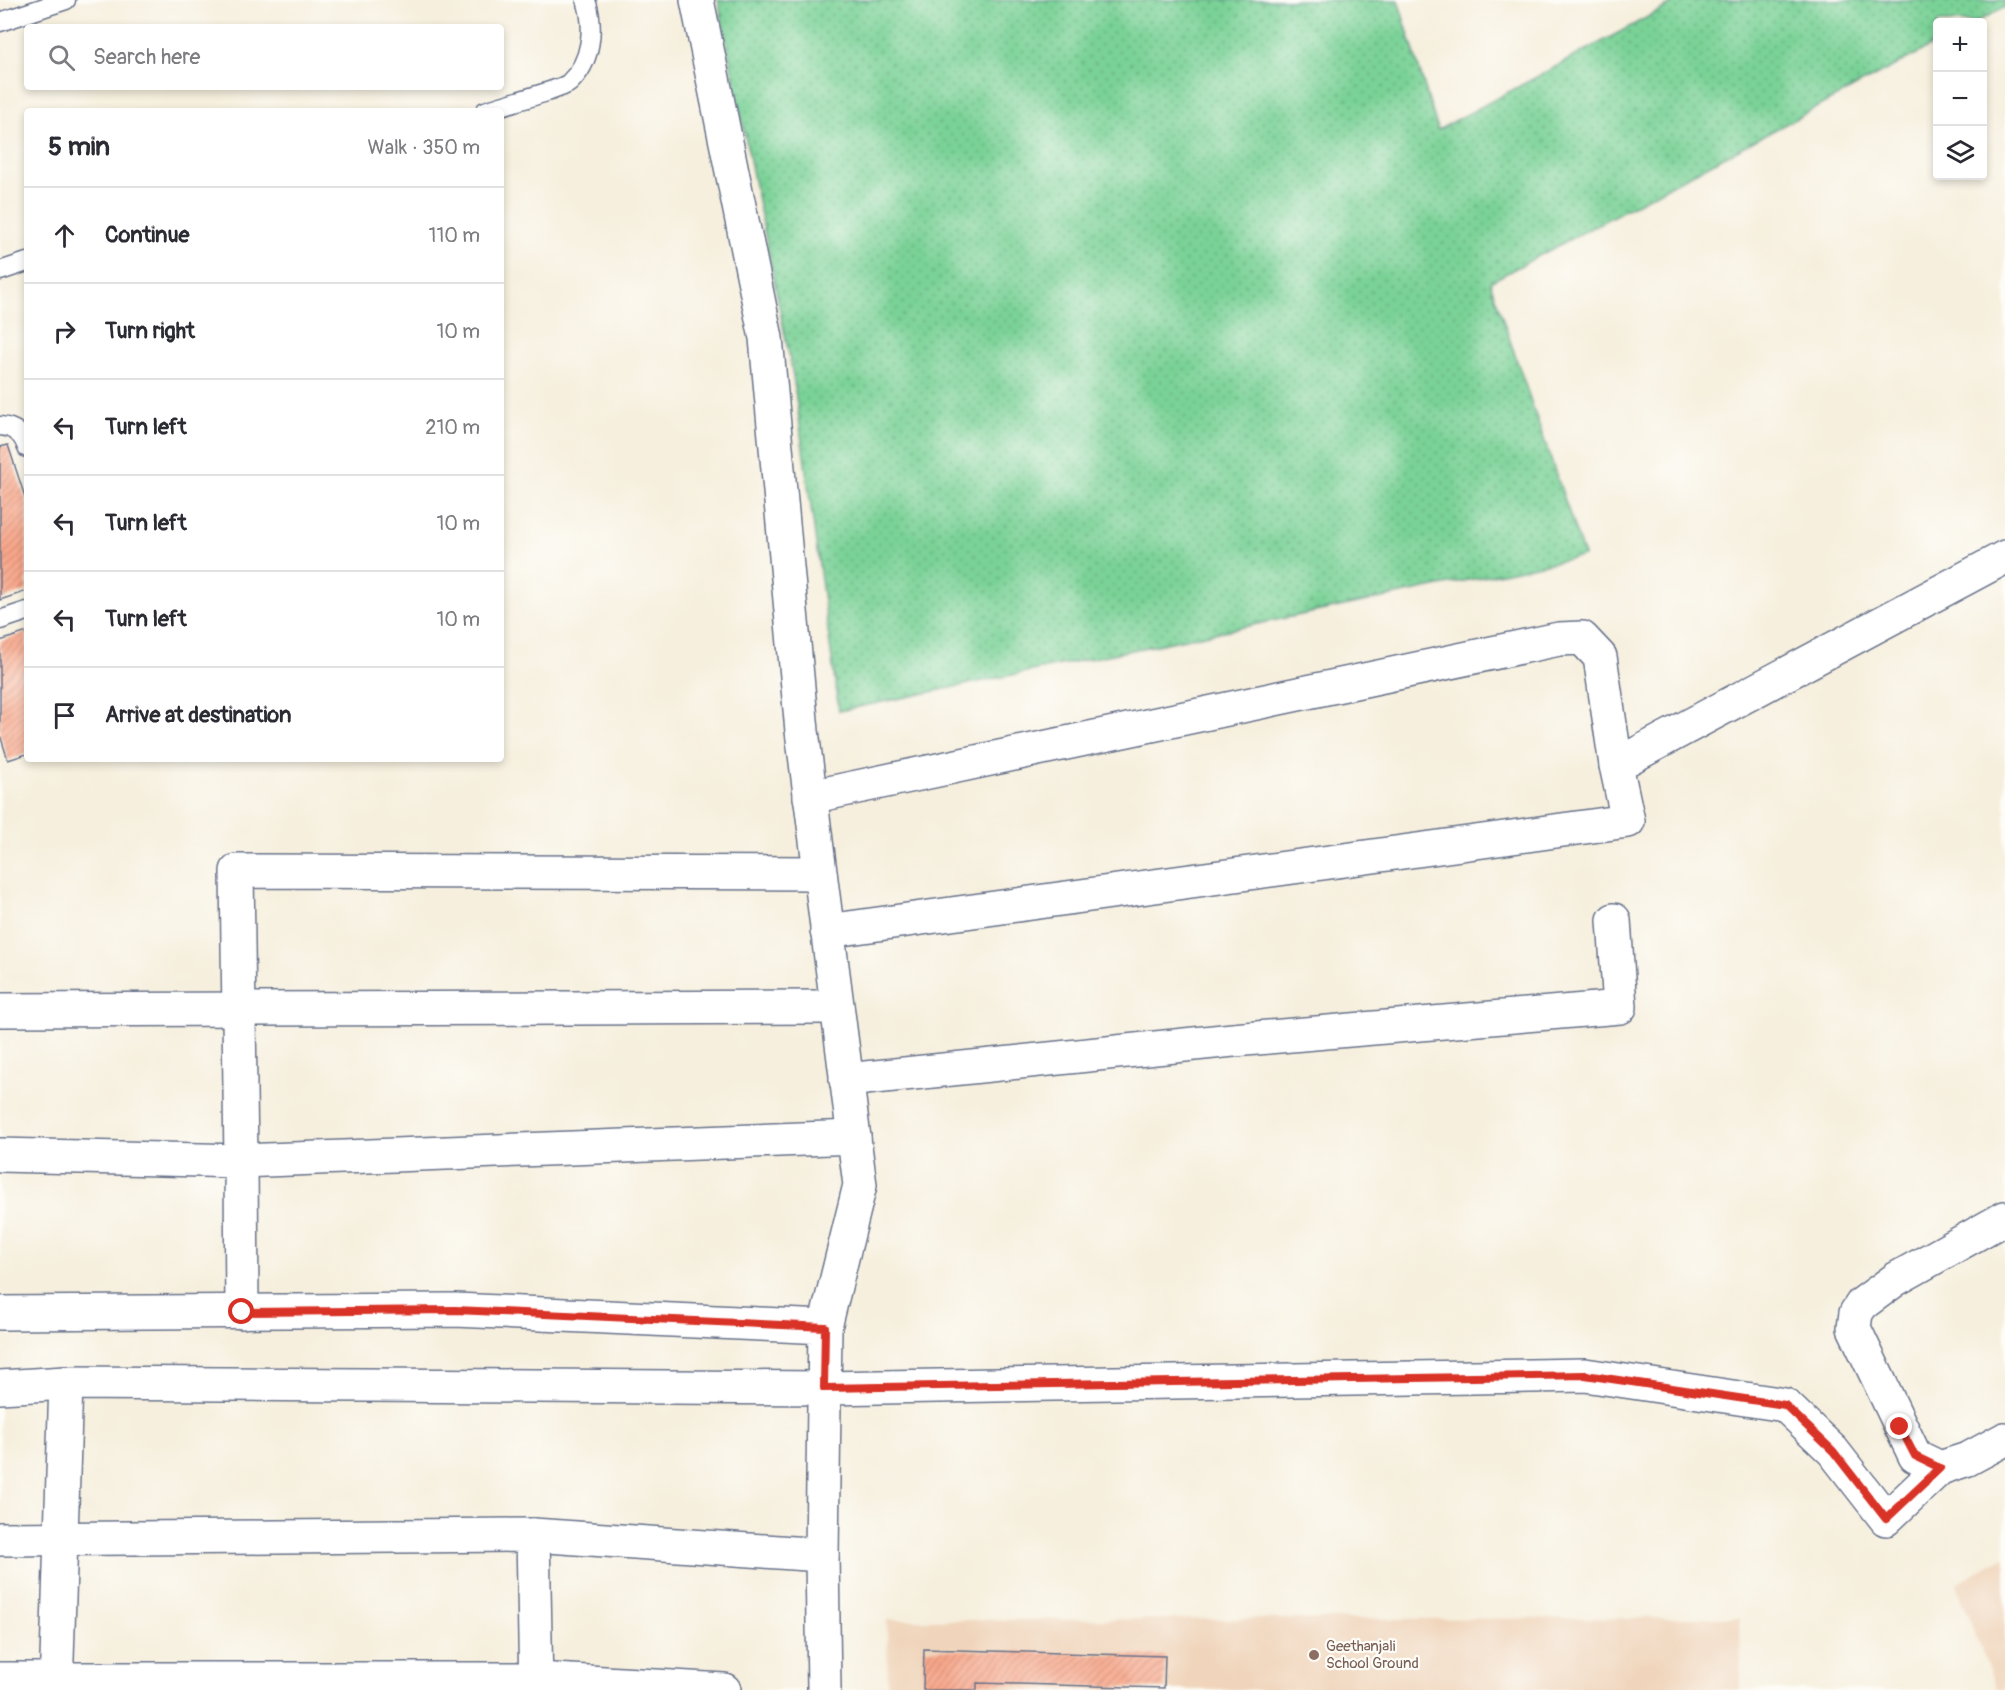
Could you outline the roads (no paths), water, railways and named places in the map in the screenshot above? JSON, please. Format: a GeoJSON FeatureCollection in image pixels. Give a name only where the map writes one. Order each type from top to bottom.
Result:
{"type":"FeatureCollection","features":[{"type":"Feature","properties":{"kind":"street"},"geometry":{"type":"LineString","coordinates":[[697,0],[766,338],[810,797],[860,1185],[825,1327],[822,1554],[824,1690]]}},
{"type":"Feature","properties":{"kind":"street"},"geometry":{"type":"LineString","coordinates":[[1616,765],[2005,557]]}},
{"type":"Feature","properties":{"kind":"street"},"geometry":{"type":"LineString","coordinates":[[810,797],[1559,639],[1582,638],[1600,657],[1616,765],[1628,820],[827,931]]}},
{"type":"Feature","properties":{"kind":"street"},"geometry":{"type":"LineString","coordinates":[[242,1312],[241,1011],[237,871],[820,873]]}},
{"type":"Feature","properties":{"kind":"street"},"geometry":{"type":"LineString","coordinates":[[846,1080],[1233,1040],[1620,1007],[1614,920]]}},
{"type":"Feature","properties":{"kind":"street"},"geometry":{"type":"LineString","coordinates":[[0,1011],[837,1007]]}},
{"type":"Feature","properties":{"kind":"street"},"geometry":{"type":"LineString","coordinates":[[0,1155],[241,1161],[854,1137]]}},
{"type":"Feature","properties":{"kind":"street"},"geometry":{"type":"LineString","coordinates":[[1940,1468],[1915,1456],[1854,1328],[1856,1313],[1862,1304],[1896,1279],[2005,1218]]}},
{"type":"Feature","properties":{"kind":"street"},"geometry":{"type":"LineString","coordinates":[[0,1313],[455,1310],[825,1327]]}},
{"type":"Feature","properties":{"kind":"street"},"geometry":{"type":"LineString","coordinates":[[0,1387],[66,1383],[824,1388],[1585,1375],[1785,1405],[1833,1451],[1886,1519],[1940,1468],[1968,1460],[2005,1439]]}},
{"type":"Feature","properties":{"kind":"street"},"geometry":{"type":"LineString","coordinates":[[56,1685],[66,1383]]}},
{"type":"Feature","properties":{"kind":"street"},"geometry":{"type":"LineString","coordinates":[[0,1539],[533,1535],[822,1554]]}},
{"type":"Feature","properties":{"kind":"street"},"geometry":{"type":"LineString","coordinates":[[533,1535],[536,1685]]}},
{"type":"Feature","properties":{"kind":"street"},"geometry":{"type":"LineString","coordinates":[[0,1679],[56,1685],[536,1685],[724,1690]]}},
{"type":"Feature","properties":{"kind":"lane"},"geometry":{"type":"LineString","coordinates":[[0,22],[66,0]]}},
{"type":"Feature","properties":{"kind":"lane"},"geometry":{"type":"LineString","coordinates":[[494,108],[569,83],[587,55],[592,18],[586,0]]}},
{"type":"Feature","properties":{"kind":"lane"},"geometry":{"type":"LineString","coordinates":[[0,271],[24,263]]}},
{"type":"Feature","properties":{"kind":"lane"},"geometry":{"type":"LineString","coordinates":[[0,426],[12,427],[24,440]]}},
{"type":"Feature","properties":{"kind":"lane"},"geometry":{"type":"LineString","coordinates":[[0,620],[24,612]]}},
{"type":"Feature","properties":{"kind":"place","name":"Geethanjali School Ground"},"geometry":{"type":"Point","coordinates":[1314,1655]}}]}
